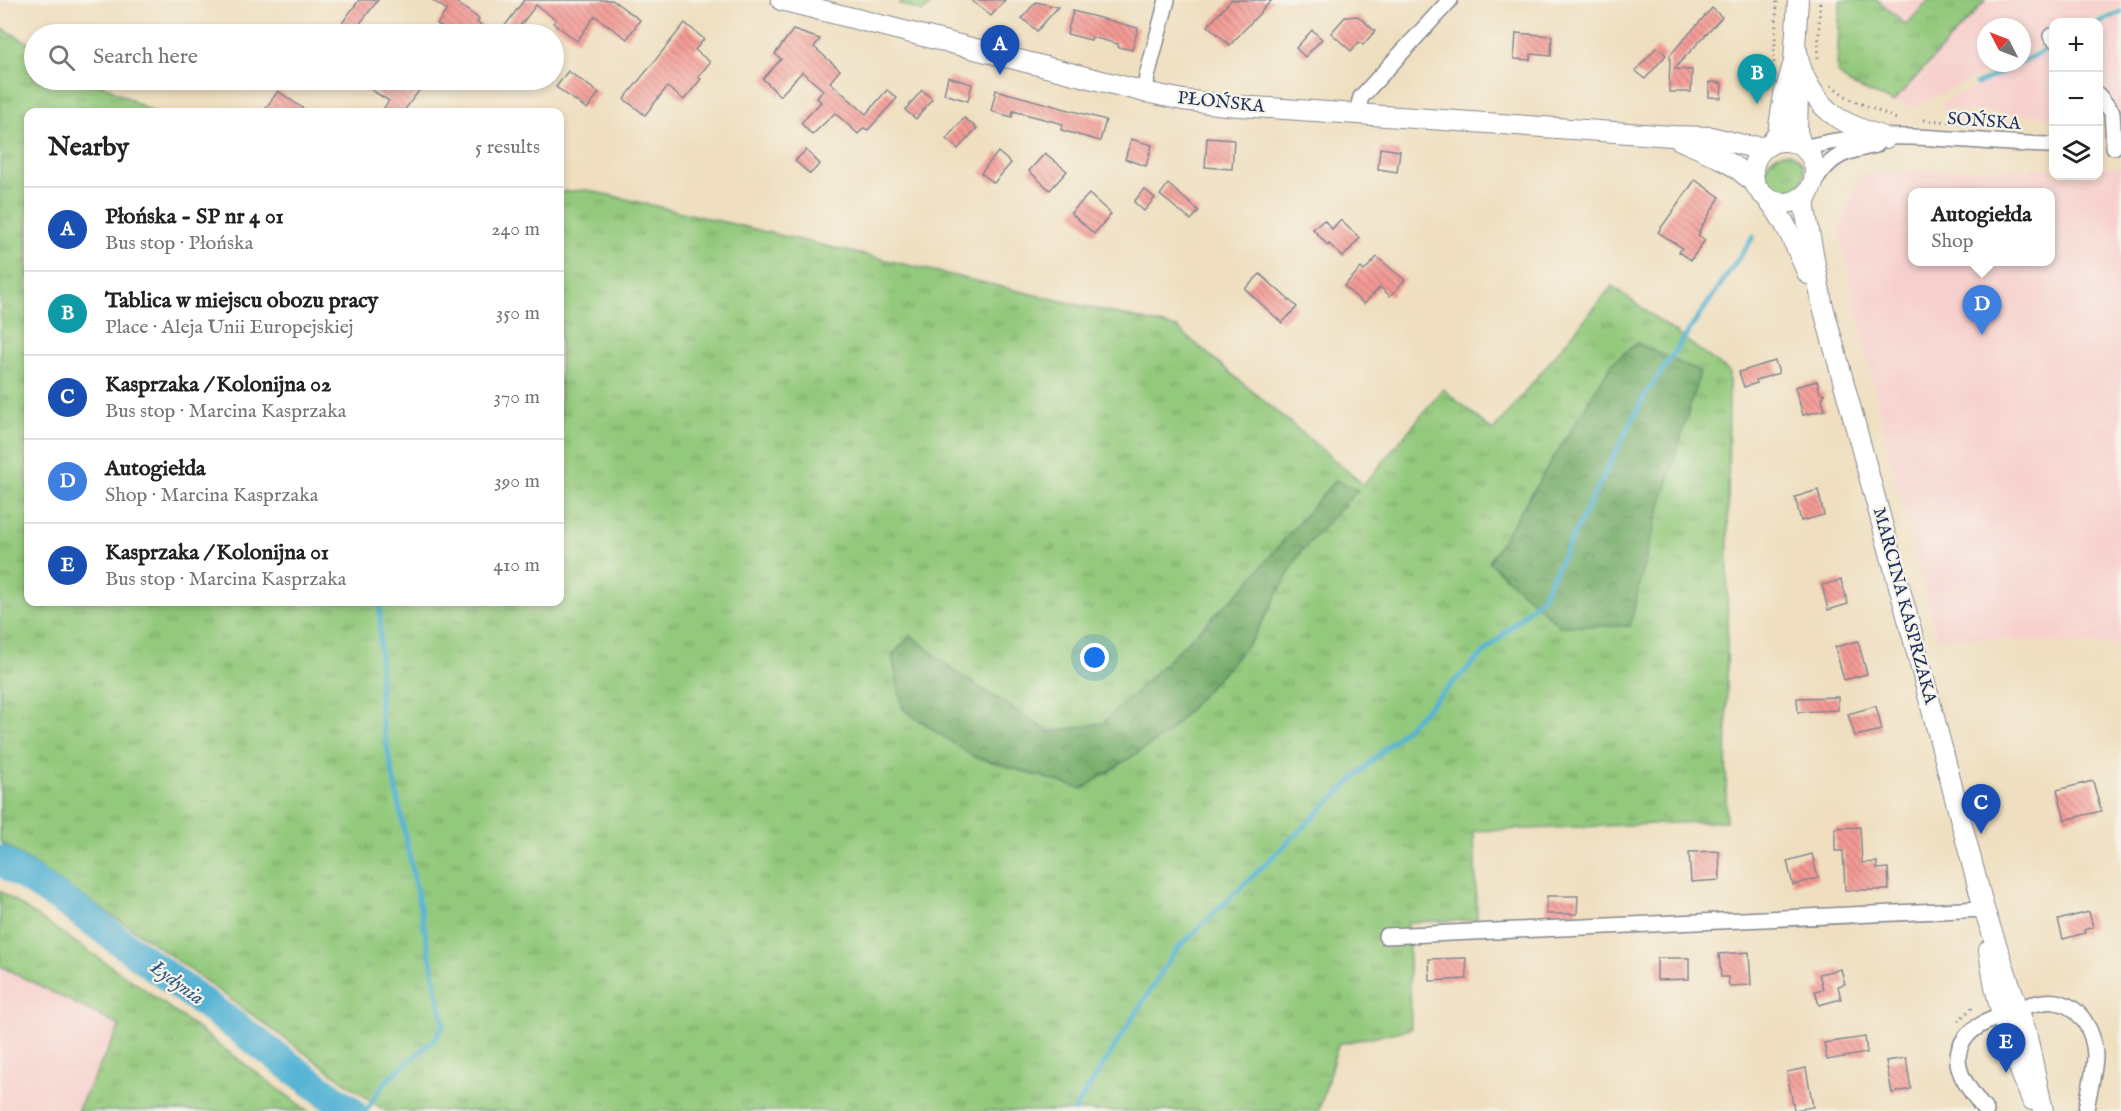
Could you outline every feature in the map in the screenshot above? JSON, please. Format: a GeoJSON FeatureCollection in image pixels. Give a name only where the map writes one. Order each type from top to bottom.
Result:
{"type":"FeatureCollection","features":[{"type":"Feature","properties":{"kind":"main road","name":"PŁOŃSKA"},"geometry":{"type":"LineString","coordinates":[[781,0],[1183,100],[1356,115],[1711,137],[1747,146],[1768,145]]}},
{"type":"Feature","properties":{"kind":"main road"},"geometry":{"type":"LineString","coordinates":[[1795,52],[1784,95],[1778,133],[1758,154],[1754,164],[1753,175],[1761,191],[1776,202],[1790,203],[1802,198],[1812,186],[1816,170],[1814,161],[1797,132],[1798,94],[1795,52],[1798,0]]}},
{"type":"Feature","properties":{"kind":"main road"},"geometry":{"type":"LineString","coordinates":[[1795,52],[1805,78],[1827,110],[1855,127],[1886,138]]}},
{"type":"Feature","properties":{"kind":"main road","name":"PŁOŃSKA"},"geometry":{"type":"LineString","coordinates":[[1672,136],[1727,160],[1742,171],[1761,191]]}},
{"type":"Feature","properties":{"kind":"main road"},"geometry":{"type":"LineString","coordinates":[[1768,145],[1786,141],[1804,147]]}},
{"type":"Feature","properties":{"kind":"main road","name":"MARCINA KASPRZAKA"},"geometry":{"type":"LineString","coordinates":[[1812,186],[1805,201],[1806,218],[1822,303],[1984,909],[1991,964],[2012,1011],[2026,1032],[2043,1111]]}},
{"type":"Feature","properties":{"kind":"main road","name":"MARCINA KASPRZAKA"},"geometry":{"type":"LineString","coordinates":[[1761,191],[1779,213],[1790,232],[1822,303]]}},
{"type":"Feature","properties":{"kind":"main road","name":"MARCINA KASPRZAKA"},"geometry":{"type":"LineString","coordinates":[[2012,1011],[2018,1068],[2037,1111]]}},
{"type":"Feature","properties":{"kind":"street"},"geometry":{"type":"LineString","coordinates":[[1145,92],[1167,0]]}},
{"type":"Feature","properties":{"kind":"street"},"geometry":{"type":"LineString","coordinates":[[1356,115],[1361,97],[1450,0]]}},
{"type":"Feature","properties":{"kind":"street"},"geometry":{"type":"LineString","coordinates":[[2103,101],[2112,112],[2111,147]]}},
{"type":"Feature","properties":{"kind":"street","name":"SOŃSKA"},"geometry":{"type":"LineString","coordinates":[[1804,147],[1851,138],[1911,138],[2049,145]]}},
{"type":"Feature","properties":{"kind":"street","name":"SOŃSKA"},"geometry":{"type":"LineString","coordinates":[[1812,186],[1823,167],[1840,154],[1853,149],[1911,138]]}},
{"type":"Feature","properties":{"kind":"street"},"geometry":{"type":"LineString","coordinates":[[1386,936],[1984,909]]}},
{"type":"Feature","properties":{"kind":"street"},"geometry":{"type":"LineString","coordinates":[[1986,1111],[1962,1079],[1958,1064],[1959,1051],[1966,1036],[1979,1025],[2012,1011],[2055,1001],[2081,1015],[2090,1032],[2095,1055],[2086,1111]]}},
{"type":"Feature","properties":{"kind":"path"},"geometry":{"type":"LineString","coordinates":[[1818,60],[1820,0]]}},
{"type":"Feature","properties":{"kind":"path"},"geometry":{"type":"LineString","coordinates":[[1829,83],[1850,99],[1897,120],[1905,120]]}},
{"type":"Feature","properties":{"kind":"path"},"geometry":{"type":"LineString","coordinates":[[1921,120],[1938,120]]}},
{"type":"Feature","properties":{"kind":"shaded area"},"geometry":{"type":"Polygon","coordinates":[[[1878,0],[1929,0],[1906,25],[1878,0]]]}},
{"type":"Feature","properties":{"kind":"shaded area"},"geometry":{"type":"Polygon","coordinates":[[[1986,0],[2121,0],[2121,5],[2094,18],[2049,18],[2049,41],[2031,50],[2031,18],[1977,18],[1977,72],[1986,72],[1916,106],[1893,102],[1986,0]]]}},
{"type":"Feature","properties":{"kind":"shaded area"},"geometry":{"type":"Polygon","coordinates":[[[2121,16],[2121,119],[2103,119],[2103,25],[2121,16]]]}},
{"type":"Feature","properties":{"kind":"shaded area"},"geometry":{"type":"Polygon","coordinates":[[[2049,51],[2049,117],[1944,109],[1941,104],[2006,72],[2031,72],[2031,60],[2049,51]]]}},
{"type":"Feature","properties":{"kind":"shaded area"},"geometry":{"type":"Polygon","coordinates":[[[2103,167],[2121,167],[2121,645],[1937,637],[1885,437],[1840,234],[1854,190],[1862,177],[1873,172],[2049,168],[2049,180],[2103,180],[2103,167]]]}},
{"type":"Feature","properties":{"kind":"shaded area"},"geometry":{"type":"Polygon","coordinates":[[[0,891],[140,986],[77,1111],[0,1111],[0,891]]]}},
{"type":"Feature","properties":{"kind":"green space"},"geometry":{"type":"Polygon","coordinates":[[[903,0],[934,0],[923,12],[899,4],[903,0]]]}},
{"type":"Feature","properties":{"kind":"green space"},"geometry":{"type":"Polygon","coordinates":[[[1840,0],[1878,0],[1906,25],[1929,0],[1986,0],[1893,102],[1850,84],[1837,72],[1840,0]]]}},
{"type":"Feature","properties":{"kind":"green space"},"geometry":{"type":"Polygon","coordinates":[[[0,27],[24,40],[24,90],[112,90],[146,108],[24,108],[24,606],[564,606],[564,192],[587,190],[1177,328],[1364,485],[1443,389],[1493,431],[1612,286],[1729,372],[1726,821],[1474,831],[1477,920],[1408,922],[1411,1029],[1338,1044],[1319,1111],[385,1111],[146,938],[0,842],[0,27]]]}},
{"type":"Feature","properties":{"kind":"green space"},"geometry":{"type":"Polygon","coordinates":[[[1785,153],[1792,154],[1798,159],[1803,165],[1803,179],[1798,185],[1792,190],[1785,191],[1778,190],[1772,185],[1767,179],[1766,172],[1767,165],[1772,159],[1778,154],[1785,153]]]}},
{"type":"Feature","properties":{"kind":"green space"},"geometry":{"type":"Polygon","coordinates":[[[1637,343],[1700,372],[1648,549],[1630,626],[1560,626],[1489,562],[1613,362],[1637,343]]]}},
{"type":"Feature","properties":{"kind":"green space"},"geometry":{"type":"Polygon","coordinates":[[[1335,480],[1358,490],[1302,550],[1252,640],[1167,734],[1082,789],[972,756],[903,709],[892,656],[911,635],[954,671],[1049,732],[1103,723],[1246,585],[1335,480]]]}},
{"type":"Feature","properties":{"kind":"green space"},"geometry":{"type":"Polygon","coordinates":[[[0,891],[140,986],[308,1111],[77,1111],[120,1026],[0,966],[0,891]]]}},
{"type":"Feature","properties":{"kind":"building"},"geometry":{"type":"Polygon","coordinates":[[[359,0],[378,0],[360,24],[341,24],[359,0]]]}},
{"type":"Feature","properties":{"kind":"building"},"geometry":{"type":"Polygon","coordinates":[[[432,0],[453,0],[479,19],[477,22],[480,24],[437,24],[447,10],[432,0]]]}},
{"type":"Feature","properties":{"kind":"building"},"geometry":{"type":"Polygon","coordinates":[[[524,0],[612,0],[640,20],[627,39],[595,16],[577,41],[564,31],[564,24],[554,24],[556,20],[536,5],[522,24],[506,24],[524,0]]]}},
{"type":"Feature","properties":{"kind":"building"},"geometry":{"type":"Polygon","coordinates":[[[971,0],[1005,0],[991,16],[971,0]]]}},
{"type":"Feature","properties":{"kind":"building"},"geometry":{"type":"Polygon","coordinates":[[[1231,0],[1272,0],[1230,45],[1208,26],[1231,0]]]}},
{"type":"Feature","properties":{"kind":"building"},"geometry":{"type":"Polygon","coordinates":[[[1036,2],[1058,7],[1037,31],[1022,18],[1036,2]]]}},
{"type":"Feature","properties":{"kind":"building"},"geometry":{"type":"Polygon","coordinates":[[[1712,8],[1722,17],[1674,69],[1692,70],[1691,92],[1669,92],[1670,55],[1712,8]]]}},
{"type":"Feature","properties":{"kind":"building"},"geometry":{"type":"Polygon","coordinates":[[[1073,11],[1138,28],[1132,50],[1092,37],[1091,40],[1067,34],[1073,11]]]}},
{"type":"Feature","properties":{"kind":"building"},"geometry":{"type":"Polygon","coordinates":[[[1358,16],[1375,31],[1363,45],[1359,42],[1351,51],[1331,33],[1345,17],[1358,16]]]}},
{"type":"Feature","properties":{"kind":"building"},"geometry":{"type":"Polygon","coordinates":[[[685,23],[704,39],[695,50],[710,62],[698,77],[701,79],[684,100],[667,87],[645,115],[624,99],[685,23]]]}},
{"type":"Feature","properties":{"kind":"building"},"geometry":{"type":"Polygon","coordinates":[[[793,30],[820,39],[814,47],[840,70],[830,82],[866,114],[887,90],[897,98],[868,130],[864,128],[858,134],[835,113],[812,135],[801,123],[821,102],[817,98],[823,90],[802,72],[780,96],[763,79],[781,59],[775,54],[793,30]]]}},
{"type":"Feature","properties":{"kind":"building"},"geometry":{"type":"Polygon","coordinates":[[[1312,30],[1322,39],[1305,57],[1296,48],[1312,30]]]}},
{"type":"Feature","properties":{"kind":"building"},"geometry":{"type":"Polygon","coordinates":[[[1516,33],[1552,36],[1551,56],[1531,54],[1530,60],[1514,59],[1516,33]]]}},
{"type":"Feature","properties":{"kind":"building"},"geometry":{"type":"Polygon","coordinates":[[[1657,47],[1666,55],[1645,79],[1635,71],[1657,47]]]}},
{"type":"Feature","properties":{"kind":"building"},"geometry":{"type":"Polygon","coordinates":[[[568,71],[599,93],[587,109],[560,90],[564,90],[564,76],[568,71]]]}},
{"type":"Feature","properties":{"kind":"building"},"geometry":{"type":"Polygon","coordinates":[[[948,77],[972,84],[968,101],[944,94],[948,77]]]}},
{"type":"Feature","properties":{"kind":"building"},"geometry":{"type":"Polygon","coordinates":[[[1709,82],[1722,83],[1721,98],[1709,97],[1709,82]]]}},
{"type":"Feature","properties":{"kind":"building"},"geometry":{"type":"Polygon","coordinates":[[[372,90],[420,90],[406,108],[384,108],[389,101],[372,90]]]}},
{"type":"Feature","properties":{"kind":"building"},"geometry":{"type":"Polygon","coordinates":[[[922,90],[932,99],[916,119],[905,110],[922,90]]]}},
{"type":"Feature","properties":{"kind":"building"},"geometry":{"type":"Polygon","coordinates":[[[996,90],[1106,120],[1100,141],[1061,130],[1063,124],[1013,111],[1012,117],[991,111],[996,90]]]}},
{"type":"Feature","properties":{"kind":"building"},"geometry":{"type":"Polygon","coordinates":[[[278,91],[302,108],[266,108],[278,91]]]}},
{"type":"Feature","properties":{"kind":"building"},"geometry":{"type":"Polygon","coordinates":[[[964,118],[977,128],[958,149],[946,139],[964,118]]]}},
{"type":"Feature","properties":{"kind":"building"},"geometry":{"type":"Polygon","coordinates":[[[1207,138],[1234,140],[1232,169],[1205,167],[1207,138]]]}},
{"type":"Feature","properties":{"kind":"building"},"geometry":{"type":"Polygon","coordinates":[[[1131,139],[1152,145],[1146,166],[1125,159],[1131,139]]]}},
{"type":"Feature","properties":{"kind":"building"},"geometry":{"type":"Polygon","coordinates":[[[1380,148],[1400,151],[1397,172],[1378,169],[1380,148]]]}},
{"type":"Feature","properties":{"kind":"building"},"geometry":{"type":"Polygon","coordinates":[[[806,150],[820,164],[810,174],[795,161],[806,150]]]}},
{"type":"Feature","properties":{"kind":"building"},"geometry":{"type":"Polygon","coordinates":[[[998,152],[1011,163],[994,183],[981,173],[998,152]]]}},
{"type":"Feature","properties":{"kind":"building"},"geometry":{"type":"Polygon","coordinates":[[[1045,153],[1067,171],[1050,190],[1029,171],[1045,153]]]}},
{"type":"Feature","properties":{"kind":"building"},"geometry":{"type":"Polygon","coordinates":[[[1695,180],[1720,197],[1699,231],[1698,235],[1705,240],[1691,260],[1679,252],[1682,248],[1658,232],[1695,180]]]}},
{"type":"Feature","properties":{"kind":"building"},"geometry":{"type":"Polygon","coordinates":[[[1168,184],[1199,211],[1191,220],[1160,195],[1168,184]]]}},
{"type":"Feature","properties":{"kind":"building"},"geometry":{"type":"Polygon","coordinates":[[[1144,189],[1155,198],[1144,211],[1134,202],[1144,189]]]}},
{"type":"Feature","properties":{"kind":"building"},"geometry":{"type":"Polygon","coordinates":[[[1089,194],[1111,214],[1094,234],[1071,213],[1089,194]]]}},
{"type":"Feature","properties":{"kind":"building"},"geometry":{"type":"Polygon","coordinates":[[[1324,220],[1332,229],[1340,220],[1360,238],[1343,257],[1329,244],[1328,246],[1313,229],[1324,220]]]}},
{"type":"Feature","properties":{"kind":"building"},"geometry":{"type":"Polygon","coordinates":[[[1377,257],[1405,280],[1390,296],[1380,287],[1364,304],[1344,286],[1361,268],[1364,271],[1377,257]]]}},
{"type":"Feature","properties":{"kind":"building"},"geometry":{"type":"Polygon","coordinates":[[[1260,274],[1297,307],[1282,323],[1245,289],[1260,274]]]}},
{"type":"Feature","properties":{"kind":"building"},"geometry":{"type":"Polygon","coordinates":[[[1775,361],[1779,373],[1756,380],[1757,383],[1744,387],[1739,372],[1775,361]]]}},
{"type":"Feature","properties":{"kind":"building"},"geometry":{"type":"Polygon","coordinates":[[[1817,381],[1820,392],[1825,394],[1822,399],[1825,410],[1803,415],[1795,387],[1817,381]]]}},
{"type":"Feature","properties":{"kind":"building"},"geometry":{"type":"Polygon","coordinates":[[[1818,490],[1824,515],[1801,521],[1795,497],[1818,490]]]}},
{"type":"Feature","properties":{"kind":"building"},"geometry":{"type":"Polygon","coordinates":[[[1841,580],[1848,604],[1828,610],[1822,585],[1841,580]]]}},
{"type":"Feature","properties":{"kind":"building"},"geometry":{"type":"Polygon","coordinates":[[[1858,641],[1867,674],[1844,680],[1835,647],[1858,641]]]}},
{"type":"Feature","properties":{"kind":"building"},"geometry":{"type":"Polygon","coordinates":[[[1838,697],[1838,710],[1798,712],[1797,698],[1838,697]]]}},
{"type":"Feature","properties":{"kind":"building"},"geometry":{"type":"Polygon","coordinates":[[[1876,706],[1882,730],[1855,736],[1848,714],[1876,706]]]}},
{"type":"Feature","properties":{"kind":"building"},"geometry":{"type":"Polygon","coordinates":[[[2093,781],[2101,811],[2065,820],[2057,790],[2093,781]]]}},
{"type":"Feature","properties":{"kind":"building"},"geometry":{"type":"Polygon","coordinates":[[[1860,827],[1862,863],[1877,862],[1877,869],[1888,868],[1889,890],[1845,890],[1843,851],[1835,851],[1835,828],[1860,827]]]}},
{"type":"Feature","properties":{"kind":"building"},"geometry":{"type":"Polygon","coordinates":[[[1719,851],[1720,880],[1691,882],[1689,852],[1719,851]]]}},
{"type":"Feature","properties":{"kind":"building"},"geometry":{"type":"Polygon","coordinates":[[[1812,854],[1818,878],[1793,885],[1787,861],[1812,854]]]}},
{"type":"Feature","properties":{"kind":"building"},"geometry":{"type":"Polygon","coordinates":[[[1547,896],[1578,896],[1577,914],[1546,914],[1547,896]]]}},
{"type":"Feature","properties":{"kind":"building"},"geometry":{"type":"Polygon","coordinates":[[[2089,912],[2093,927],[2084,930],[2085,933],[2063,939],[2058,920],[2089,912]]]}},
{"type":"Feature","properties":{"kind":"building"},"geometry":{"type":"Polygon","coordinates":[[[1749,952],[1751,985],[1729,986],[1728,977],[1721,977],[1719,954],[1749,952]]]}},
{"type":"Feature","properties":{"kind":"building"},"geometry":{"type":"Polygon","coordinates":[[[1466,958],[1467,979],[1430,981],[1429,959],[1466,958]]]}},
{"type":"Feature","properties":{"kind":"building"},"geometry":{"type":"Polygon","coordinates":[[[1657,958],[1689,958],[1689,979],[1657,980],[1657,958]]]}},
{"type":"Feature","properties":{"kind":"building"},"geometry":{"type":"Polygon","coordinates":[[[1841,969],[1845,984],[1838,986],[1841,999],[1819,1005],[1815,991],[1823,989],[1819,974],[1841,969]]]}},
{"type":"Feature","properties":{"kind":"building"},"geometry":{"type":"Polygon","coordinates":[[[1865,1037],[1867,1053],[1827,1060],[1824,1043],[1865,1037]]]}},
{"type":"Feature","properties":{"kind":"building"},"geometry":{"type":"Polygon","coordinates":[[[1906,1058],[1911,1089],[1892,1093],[1886,1061],[1906,1058]]]}},
{"type":"Feature","properties":{"kind":"building"},"geometry":{"type":"Polygon","coordinates":[[[1806,1068],[1813,1107],[1794,1110],[1787,1072],[1806,1068]]]}},
{"type":"Feature","properties":{"kind":"waterway"},"geometry":{"type":"LineString","coordinates":[[2103,21],[2121,12]]}},
{"type":"Feature","properties":{"kind":"waterway"},"geometry":{"type":"LineString","coordinates":[[2031,57],[2047,49]]}},
{"type":"Feature","properties":{"kind":"waterway"},"geometry":{"type":"LineString","coordinates":[[1977,84],[2002,72]]}},
{"type":"Feature","properties":{"kind":"waterway"},"geometry":{"type":"LineString","coordinates":[[1074,1111],[1175,951],[1542,597],[1644,397],[1753,237]]}},
{"type":"Feature","properties":{"kind":"waterway"},"geometry":{"type":"LineString","coordinates":[[366,1111],[385,1082],[434,1040],[444,1025],[380,712],[380,606]]}},
{"type":"Feature","properties":{"kind":"waterway","name":"Łydynia"},"geometry":{"type":"LineString","coordinates":[[0,860],[77,910],[351,1111]]}},
{"type":"Feature","properties":{"kind":"place","name":"Płońska - SP nr 4 01"},"geometry":{"type":"Point","coordinates":[1000,75]}},
{"type":"Feature","properties":{"kind":"place","name":"Tablica w miejscu obozu pracy"},"geometry":{"type":"Point","coordinates":[1757,104]}},
{"type":"Feature","properties":{"kind":"place","name":"Autogiełda"},"geometry":{"type":"Point","coordinates":[1982,335]}},
{"type":"Feature","properties":{"kind":"place","name":"Kasprzaka / Kolonijna 02"},"geometry":{"type":"Point","coordinates":[1981,834]}},
{"type":"Feature","properties":{"kind":"place","name":"Kasprzaka / Kolonijna 01"},"geometry":{"type":"Point","coordinates":[2006,1073]}}]}
